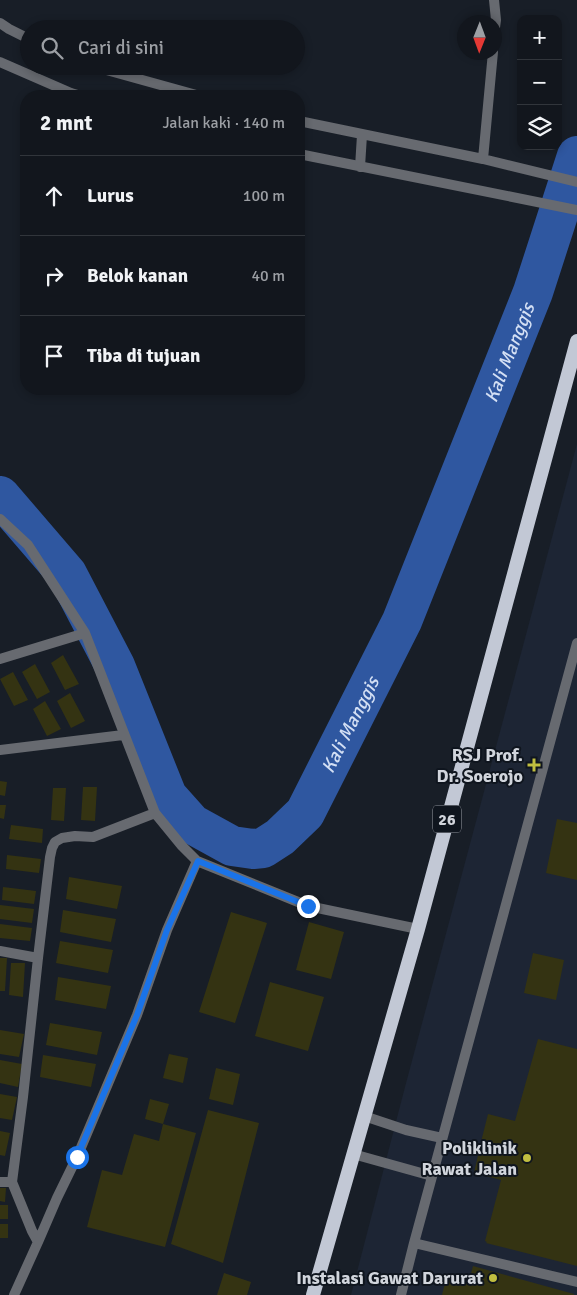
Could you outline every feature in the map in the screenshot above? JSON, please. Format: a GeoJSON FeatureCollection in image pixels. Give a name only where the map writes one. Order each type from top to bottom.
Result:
{"type":"FeatureCollection","features":[{"type":"Feature","properties":{"kind":"highway","name":"26"},"geometry":{"type":"LineString","coordinates":[[312,1295],[418,929],[577,341]]}},
{"type":"Feature","properties":{"kind":"street"},"geometry":{"type":"LineString","coordinates":[[494,0],[496,15]]}},
{"type":"Feature","properties":{"kind":"street"},"geometry":{"type":"LineString","coordinates":[[0,23],[20,34]]}},
{"type":"Feature","properties":{"kind":"street"},"geometry":{"type":"LineString","coordinates":[[483,159],[492,60]]}},
{"type":"Feature","properties":{"kind":"street"},"geometry":{"type":"LineString","coordinates":[[0,62],[20,71]]}},
{"type":"Feature","properties":{"kind":"street"},"geometry":{"type":"LineString","coordinates":[[30,75],[64,90]]}},
{"type":"Feature","properties":{"kind":"street"},"geometry":{"type":"LineString","coordinates":[[124,75],[178,90]]}},
{"type":"Feature","properties":{"kind":"street"},"geometry":{"type":"LineString","coordinates":[[305,122],[483,159],[577,182]]}},
{"type":"Feature","properties":{"kind":"street"},"geometry":{"type":"LineString","coordinates":[[360,167],[362,135]]}},
{"type":"Feature","properties":{"kind":"street"},"geometry":{"type":"LineString","coordinates":[[305,155],[577,210]]}},
{"type":"Feature","properties":{"kind":"street"},"geometry":{"type":"LineString","coordinates":[[0,519],[28,545],[85,633],[155,813],[182,846],[198,861],[308,906],[418,929]]}},
{"type":"Feature","properties":{"kind":"street"},"geometry":{"type":"LineString","coordinates":[[0,659],[85,633]]}},
{"type":"Feature","properties":{"kind":"street"},"geometry":{"type":"LineString","coordinates":[[401,1295],[577,643]]}},
{"type":"Feature","properties":{"kind":"street"},"geometry":{"type":"LineString","coordinates":[[0,750],[124,735]]}},
{"type":"Feature","properties":{"kind":"street"},"geometry":{"type":"LineString","coordinates":[[38,1242],[12,1182],[52,848],[55,842],[62,838],[93,836],[155,813]]}},
{"type":"Feature","properties":{"kind":"street"},"geometry":{"type":"LineString","coordinates":[[14,1295],[77,1157],[137,1015],[167,930],[198,861]]}},
{"type":"Feature","properties":{"kind":"street"},"geometry":{"type":"LineString","coordinates":[[0,951],[38,958]]}},
{"type":"Feature","properties":{"kind":"street"},"geometry":{"type":"LineString","coordinates":[[364,1116],[406,1130],[442,1138]]}},
{"type":"Feature","properties":{"kind":"street"},"geometry":{"type":"LineString","coordinates":[[353,1154],[432,1176]]}},
{"type":"Feature","properties":{"kind":"street"},"geometry":{"type":"LineString","coordinates":[[0,1182],[12,1182]]}},
{"type":"Feature","properties":{"kind":"street"},"geometry":{"type":"LineString","coordinates":[[414,1242],[577,1282]]}},
{"type":"Feature","properties":{"kind":"shaded area","name":"RSJ Prof. Dr. Soerojo"},"geometry":{"type":"Polygon","coordinates":[[[577,444],[577,1295],[351,1295],[405,1087],[577,444]]]}},
{"type":"Feature","properties":{"kind":"building"},"geometry":{"type":"Polygon","coordinates":[[[63,655],[79,684],[65,690],[51,663],[63,655]]]}},
{"type":"Feature","properties":{"kind":"building"},"geometry":{"type":"Polygon","coordinates":[[[35,664],[50,692],[37,699],[22,672],[35,664]]]}},
{"type":"Feature","properties":{"kind":"building"},"geometry":{"type":"Polygon","coordinates":[[[13,672],[28,700],[14,706],[0,679],[13,672]]]}},
{"type":"Feature","properties":{"kind":"building"},"geometry":{"type":"Polygon","coordinates":[[[70,693],[85,721],[71,728],[57,701],[70,693]]]}},
{"type":"Feature","properties":{"kind":"building"},"geometry":{"type":"Polygon","coordinates":[[[45,701],[61,729],[47,736],[33,709],[45,701]]]}},
{"type":"Feature","properties":{"kind":"building"},"geometry":{"type":"Polygon","coordinates":[[[0,781],[7,782],[5,796],[0,795],[0,781]]]}},
{"type":"Feature","properties":{"kind":"building"},"geometry":{"type":"Polygon","coordinates":[[[83,787],[97,787],[95,821],[81,820],[83,787]]]}},
{"type":"Feature","properties":{"kind":"building"},"geometry":{"type":"Polygon","coordinates":[[[53,788],[66,788],[64,821],[51,820],[53,788]]]}},
{"type":"Feature","properties":{"kind":"building"},"geometry":{"type":"Polygon","coordinates":[[[0,805],[6,805],[4,819],[0,818],[0,805]]]}},
{"type":"Feature","properties":{"kind":"building"},"geometry":{"type":"Polygon","coordinates":[[[557,819],[577,823],[577,880],[546,873],[557,819]]]}},
{"type":"Feature","properties":{"kind":"building"},"geometry":{"type":"Polygon","coordinates":[[[11,825],[43,829],[42,843],[9,839],[11,825]]]}},
{"type":"Feature","properties":{"kind":"building"},"geometry":{"type":"Polygon","coordinates":[[[7,855],[41,859],[39,873],[6,869],[7,855]]]}},
{"type":"Feature","properties":{"kind":"building"},"geometry":{"type":"Polygon","coordinates":[[[69,877],[122,886],[117,909],[66,899],[69,877]]]}},
{"type":"Feature","properties":{"kind":"building"},"geometry":{"type":"Polygon","coordinates":[[[3,887],[36,891],[34,904],[2,900],[3,887]]]}},
{"type":"Feature","properties":{"kind":"building"},"geometry":{"type":"Polygon","coordinates":[[[0,905],[34,909],[32,923],[0,919],[0,905]]]}},
{"type":"Feature","properties":{"kind":"building"},"geometry":{"type":"Polygon","coordinates":[[[63,910],[116,919],[111,942],[60,932],[63,910]]]}},
{"type":"Feature","properties":{"kind":"building"},"geometry":{"type":"Polygon","coordinates":[[[231,912],[267,923],[235,1023],[199,1012],[231,912]]]}},
{"type":"Feature","properties":{"kind":"building"},"geometry":{"type":"Polygon","coordinates":[[[309,922],[344,932],[331,979],[296,970],[309,922]]]}},
{"type":"Feature","properties":{"kind":"building"},"geometry":{"type":"Polygon","coordinates":[[[0,924],[32,928],[30,941],[0,938],[0,924]]]}},
{"type":"Feature","properties":{"kind":"building"},"geometry":{"type":"Polygon","coordinates":[[[60,941],[113,950],[108,973],[56,963],[60,941]]]}},
{"type":"Feature","properties":{"kind":"building"},"geometry":{"type":"Polygon","coordinates":[[[533,953],[564,960],[556,1000],[524,993],[533,953]]]}},
{"type":"Feature","properties":{"kind":"building"},"geometry":{"type":"Polygon","coordinates":[[[0,958],[7,958],[5,991],[0,991],[0,958]]]}},
{"type":"Feature","properties":{"kind":"building"},"geometry":{"type":"Polygon","coordinates":[[[11,963],[25,963],[23,997],[9,995],[11,963]]]}},
{"type":"Feature","properties":{"kind":"building"},"geometry":{"type":"Polygon","coordinates":[[[58,977],[111,986],[106,1009],[55,1000],[58,977]]]}},
{"type":"Feature","properties":{"kind":"building"},"geometry":{"type":"Polygon","coordinates":[[[270,982],[324,997],[308,1051],[255,1036],[270,982]]]}},
{"type":"Feature","properties":{"kind":"building"},"geometry":{"type":"Polygon","coordinates":[[[50,1023],[102,1032],[97,1055],[46,1045],[50,1023]]]}},
{"type":"Feature","properties":{"kind":"building"},"geometry":{"type":"Polygon","coordinates":[[[0,1030],[24,1034],[19,1057],[0,1054],[0,1030]]]}},
{"type":"Feature","properties":{"kind":"building","name":"Poliklinik Rawat Jalan"},"geometry":{"type":"Polygon","coordinates":[[[538,1039],[577,1049],[577,1266],[486,1243],[485,1241],[501,1180],[474,1173],[488,1114],[515,1121],[538,1039]]]}},
{"type":"Feature","properties":{"kind":"building"},"geometry":{"type":"Polygon","coordinates":[[[169,1054],[188,1058],[183,1083],[163,1078],[169,1054]]]}},
{"type":"Feature","properties":{"kind":"building"},"geometry":{"type":"Polygon","coordinates":[[[43,1055],[96,1064],[91,1087],[40,1077],[43,1055]]]}},
{"type":"Feature","properties":{"kind":"building"},"geometry":{"type":"Polygon","coordinates":[[[0,1060],[22,1064],[18,1087],[0,1083],[0,1060]]]}},
{"type":"Feature","properties":{"kind":"building"},"geometry":{"type":"Polygon","coordinates":[[[216,1068],[240,1074],[233,1105],[209,1099],[216,1068]]]}},
{"type":"Feature","properties":{"kind":"building"},"geometry":{"type":"Polygon","coordinates":[[[0,1094],[17,1097],[12,1120],[0,1118],[0,1094]]]}},
{"type":"Feature","properties":{"kind":"building"},"geometry":{"type":"Polygon","coordinates":[[[150,1099],[169,1104],[163,1124],[145,1119],[150,1099]]]}},
{"type":"Feature","properties":{"kind":"building"},"geometry":{"type":"Polygon","coordinates":[[[208,1110],[259,1123],[223,1263],[171,1244],[208,1110]]]}},
{"type":"Feature","properties":{"kind":"building"},"geometry":{"type":"Polygon","coordinates":[[[163,1124],[196,1133],[165,1247],[87,1227],[102,1170],[122,1175],[134,1134],[159,1141],[163,1124]]]}},
{"type":"Feature","properties":{"kind":"building"},"geometry":{"type":"Polygon","coordinates":[[[0,1131],[10,1133],[5,1156],[0,1155],[0,1131]]]}},
{"type":"Feature","properties":{"kind":"building"},"geometry":{"type":"Polygon","coordinates":[[[0,1188],[6,1188],[5,1202],[0,1201],[0,1188]]]}},
{"type":"Feature","properties":{"kind":"building"},"geometry":{"type":"Polygon","coordinates":[[[0,1205],[8,1205],[8,1219],[0,1219],[0,1205]]]}},
{"type":"Feature","properties":{"kind":"building"},"geometry":{"type":"Polygon","coordinates":[[[0,1224],[8,1224],[8,1238],[0,1238],[0,1224]]]}},
{"type":"Feature","properties":{"kind":"building","name":"Instalasi Gawat Darurat"},"geometry":{"type":"Polygon","coordinates":[[[473,1266],[574,1295],[442,1295],[447,1275],[469,1281],[473,1266]]]}},
{"type":"Feature","properties":{"kind":"building"},"geometry":{"type":"Polygon","coordinates":[[[224,1273],[251,1282],[247,1295],[217,1295],[224,1273]]]}},
{"type":"Feature","properties":{"kind":"waterway","name":"Kali Manggis"},"geometry":{"type":"LineString","coordinates":[[0,496],[67,574],[115,666],[167,796],[192,824],[232,846],[253,849],[263,848],[280,837],[305,813],[402,621],[533,292],[577,156]]}},
{"type":"Feature","properties":{"kind":"place","name":"RSJ Prof. Dr. Soerojo"},"geometry":{"type":"Point","coordinates":[534,765]}},
{"type":"Feature","properties":{"kind":"place","name":"Poliklinik Rawat Jalan"},"geometry":{"type":"Point","coordinates":[527,1158]}},
{"type":"Feature","properties":{"kind":"place","name":"Instalasi Gawat Darurat"},"geometry":{"type":"Point","coordinates":[493,1278]}},
{"type":"Feature","properties":{"kind":"route"},"geometry":{"type":"LineString","coordinates":[[77,1157],[137,1015],[167,930],[198,861],[308,906]]}}]}
